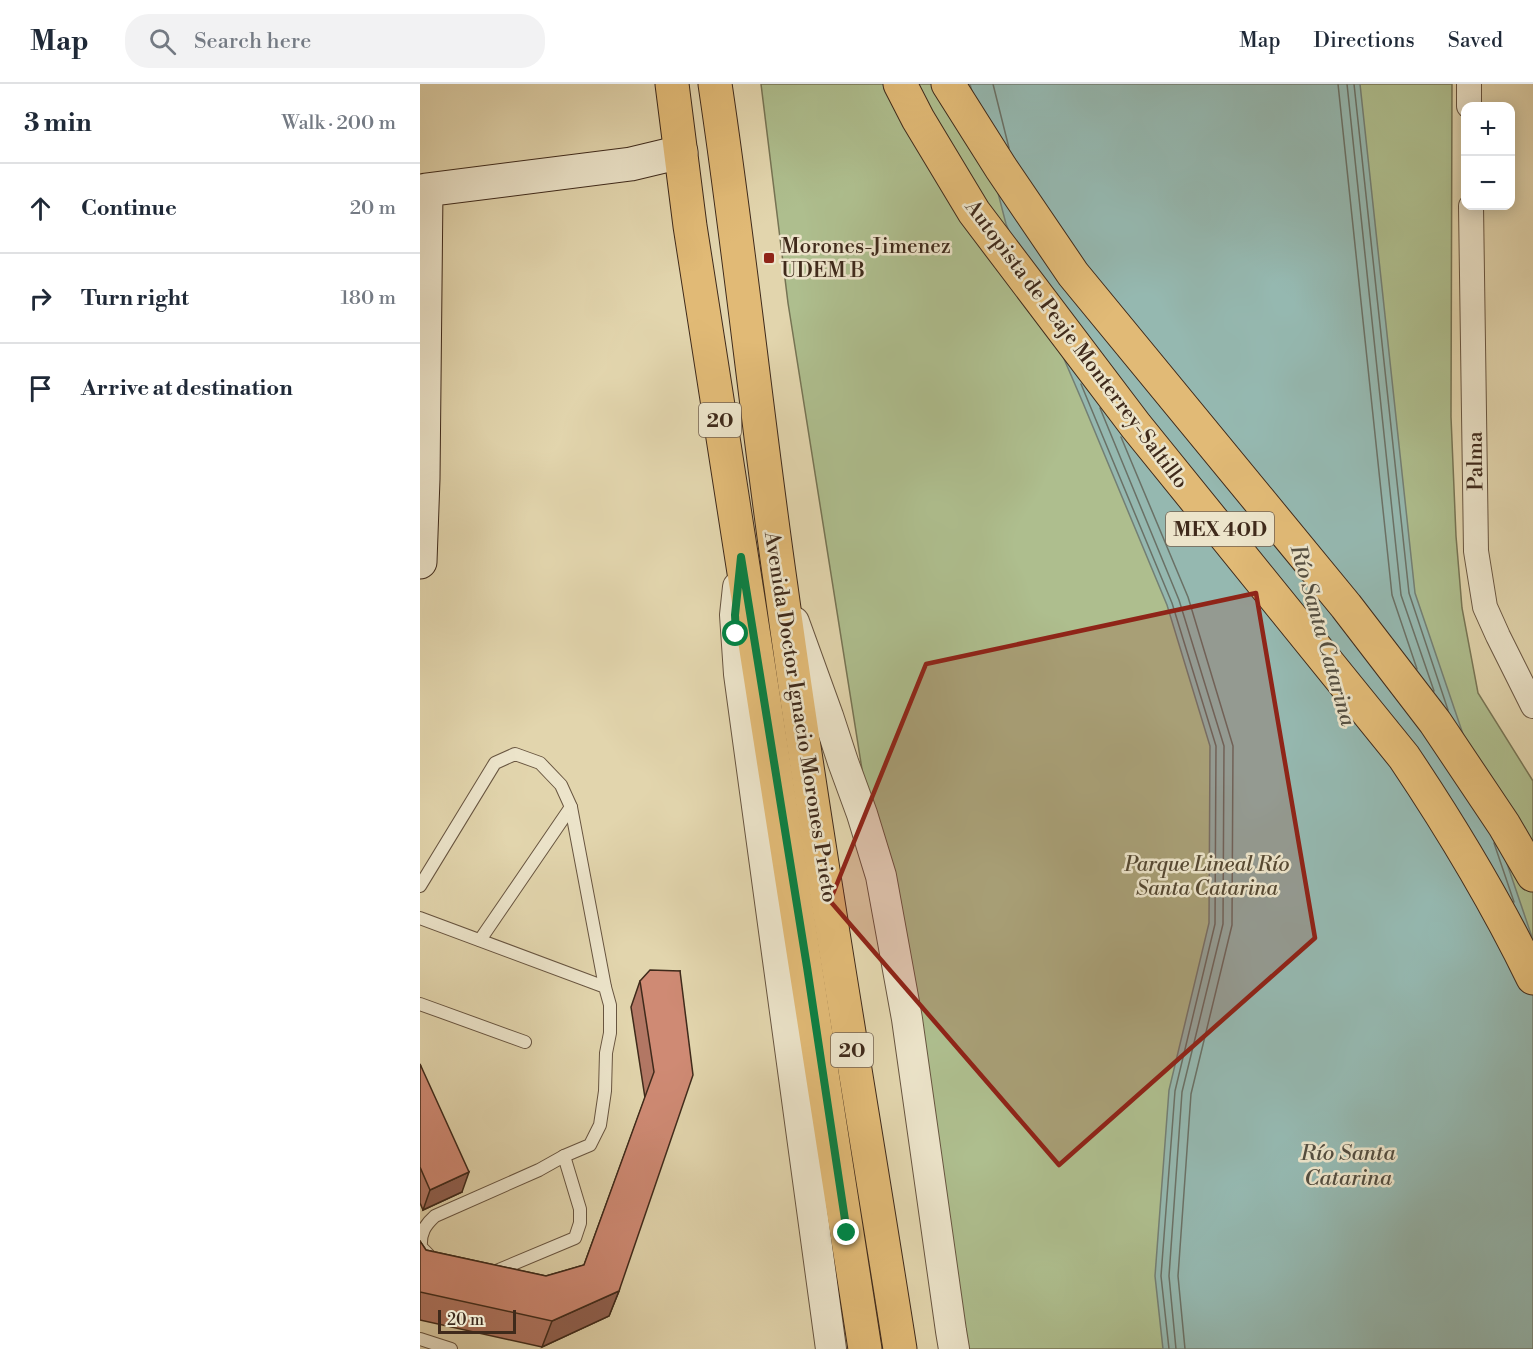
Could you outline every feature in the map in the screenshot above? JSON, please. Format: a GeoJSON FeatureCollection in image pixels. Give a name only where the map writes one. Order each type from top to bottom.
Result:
{"type":"FeatureCollection","features":[{"type":"Feature","properties":{"kind":"main road","name":"Avenida Doctor Ignacio Morones Prieto"},"geometry":{"type":"LineString","coordinates":[[672,84],[690,226],[865,1349]]}},
{"type":"Feature","properties":{"kind":"main road","name":"Avenida Doctor Ignacio Morones Prieto"},"geometry":{"type":"LineString","coordinates":[[715,84],[731,192],[780,586],[900,1349]]}},
{"type":"Feature","properties":{"kind":"main road","name":"Autopista de Peaje Monterrey-Saltillo"},"geometry":{"type":"LineString","coordinates":[[900,84],[918,119],[974,212],[1136,426],[1404,757],[1448,826],[1516,942],[1533,978]]}},
{"type":"Feature","properties":{"kind":"main road","name":"Autopista de Peaje Monterrey-Saltillo"},"geometry":{"type":"LineString","coordinates":[[948,84],[1001,168],[1073,274],[1346,606],[1435,722],[1504,825],[1533,875]]}},
{"type":"Feature","properties":{"kind":"main road"},"geometry":{"type":"LineString","coordinates":[[420,562],[423,190],[631,164],[681,152]]}},
{"type":"Feature","properties":{"kind":"street"},"geometry":{"type":"LineString","coordinates":[[1469,84],[1469,102]]}},
{"type":"Feature","properties":{"kind":"street","name":"Palma"},"geometry":{"type":"LineString","coordinates":[[1471,210],[1476,551],[1485,607],[1533,706]]}},
{"type":"Feature","properties":{"kind":"street","name":"Avenida Doctor Ignacio Morones Prieto"},"geometry":{"type":"LineString","coordinates":[[741,557],[735,615],[739,674],[831,1349]]}},
{"type":"Feature","properties":{"kind":"street","name":"20"},"geometry":{"type":"LineString","coordinates":[[780,586],[828,716],[881,876],[907,1019],[954,1349]]}},
{"type":"Feature","properties":{"kind":"lane"},"geometry":{"type":"LineString","coordinates":[[420,886],[495,763],[515,754],[540,763],[561,785],[571,807],[610,1005],[610,1033],[606,1053],[605,1091],[600,1125],[590,1144],[564,1156],[539,1170],[435,1216],[426,1224],[420,1237],[421,1247],[452,1279],[470,1282],[574,1238],[580,1223],[580,1209],[564,1156]]}},
{"type":"Feature","properties":{"kind":"lane"},"geometry":{"type":"LineString","coordinates":[[480,940],[571,807]]}},
{"type":"Feature","properties":{"kind":"lane"},"geometry":{"type":"LineString","coordinates":[[420,918],[605,987]]}},
{"type":"Feature","properties":{"kind":"lane"},"geometry":{"type":"LineString","coordinates":[[420,1004],[525,1042]]}},
{"type":"Feature","properties":{"kind":"lane"},"geometry":{"type":"LineString","coordinates":[[420,1339],[451,1349]]}},
{"type":"Feature","properties":{"kind":"highlighted area"},"geometry":{"type":"Polygon","coordinates":[[[1256,593],[1315,938],[1059,1165],[830,901],[926,664],[1256,593]]]}},
{"type":"Feature","properties":{"kind":"green space","name":"Parque Lineal Río Santa Catarina"},"geometry":{"type":"Polygon","coordinates":[[[761,84],[1452,84],[1451,417],[1456,536],[1462,608],[1478,693],[1533,781],[1533,1349],[946,1349],[874,845],[788,303],[761,84]]]}},
{"type":"Feature","properties":{"kind":"water","name":"Río Santa Catarina"},"geometry":{"type":"Polygon","coordinates":[[[970,84],[1360,84],[1415,593],[1533,940],[1533,1349],[1163,1349],[1155,1276],[1169,1090],[1209,923],[1210,746],[1167,605],[1006,224],[970,84]]]}},
{"type":"Feature","properties":{"kind":"building"},"geometry":{"type":"Polygon","coordinates":[[[650,970],[680,971],[693,1075],[619,1291],[552,1321],[420,1292],[420,1241],[426,1250],[546,1276],[584,1265],[654,1072],[640,981],[650,970]]]}},
{"type":"Feature","properties":{"kind":"building"},"geometry":{"type":"Polygon","coordinates":[[[420,1064],[469,1172],[430,1190],[420,1167],[420,1064]]]}},
{"type":"Feature","properties":{"kind":"place","name":"Morones-Jimenez UDEM B"},"geometry":{"type":"Point","coordinates":[769,258]}},
{"type":"Feature","properties":{"kind":"route"},"geometry":{"type":"LineString","coordinates":[[736,634],[735,615],[741,557],[847,1233]]}}]}
